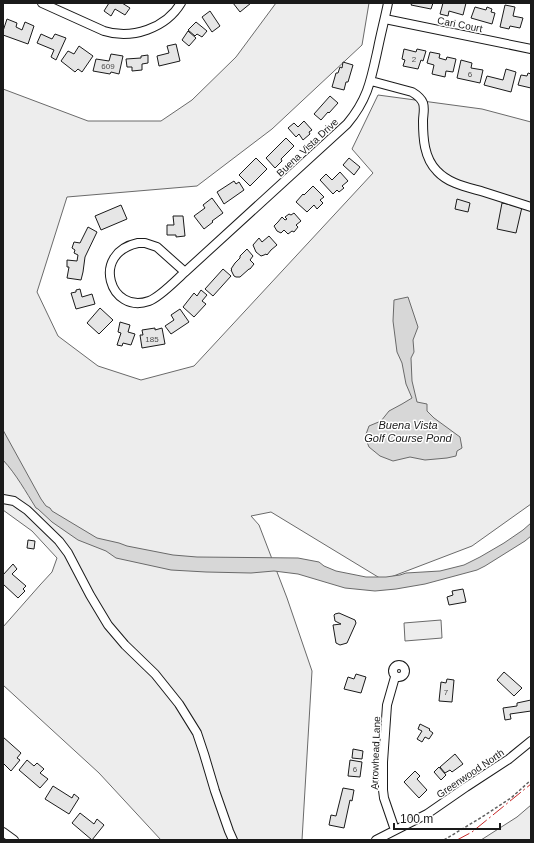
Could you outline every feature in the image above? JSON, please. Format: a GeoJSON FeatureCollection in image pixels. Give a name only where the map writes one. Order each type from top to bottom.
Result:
{"type":"FeatureCollection","features":[{"type":"Feature","properties":{"kind":"street"},"geometry":{"type":"LineString","coordinates":[[42,3],[109,33],[126,35],[141,32],[160,24],[169,18],[181,3]]}},
{"type":"Feature","properties":{"kind":"street","name":"Buena Vista Drive"},"geometry":{"type":"LineString","coordinates":[[185,272],[157,247],[145,243],[138,243],[126,247],[120,251],[112,261],[109,274],[112,285],[119,295],[129,301],[142,303],[148,302],[158,296],[185,272],[347,124],[360,106],[371,81],[388,3]]}},
{"type":"Feature","properties":{"kind":"street","name":"Cari Court"},"geometry":{"type":"LineString","coordinates":[[384,19],[531,49]]}},
{"type":"Feature","properties":{"kind":"street"},"geometry":{"type":"LineString","coordinates":[[371,81],[412,92],[423,102],[425,146],[429,160],[445,179],[531,207]]}},
{"type":"Feature","properties":{"kind":"street"},"geometry":{"type":"LineString","coordinates":[[3,498],[14,500],[27,510],[59,541],[68,553],[108,625],[125,645],[155,674],[179,704],[196,733],[233,840]]}},
{"type":"Feature","properties":{"kind":"street","name":"Arrowhead Lane"},"geometry":{"type":"LineString","coordinates":[[395,676],[387,705],[383,762],[383,790],[386,807],[395,830]]}},
{"type":"Feature","properties":{"kind":"street","name":"Greenwood North"},"geometry":{"type":"LineString","coordinates":[[376,840],[427,814],[466,786],[510,759],[531,741]]}},
{"type":"Feature","properties":{"kind":"street"},"geometry":{"type":"LineString","coordinates":[[3,832],[14,840]]}},
{"type":"Feature","properties":{"kind":"path"},"geometry":{"type":"LineString","coordinates":[[444,840],[511,798],[531,780]]}},
{"type":"Feature","properties":{"kind":"shaded area"},"geometry":{"type":"Polygon","coordinates":[[[276,3],[369,3],[362,45],[272,129],[197,186],[67,197],[37,292],[58,336],[98,366],[141,380],[194,366],[373,173],[352,149],[378,95],[482,109],[531,122],[531,504],[472,546],[383,580],[271,512],[251,516],[259,525],[287,598],[312,671],[302,840],[161,840],[99,773],[3,685],[3,627],[52,572],[57,558],[32,531],[3,510],[3,89],[88,121],[161,121],[192,100],[236,57],[276,3]]]}},
{"type":"Feature","properties":{"kind":"shaded area"},"geometry":{"type":"Polygon","coordinates":[[[441,620],[442,638],[405,641],[404,623],[441,620]]]}},
{"type":"Feature","properties":{"kind":"shaded area"},"geometry":{"type":"Polygon","coordinates":[[[531,805],[531,840],[481,840],[517,817],[531,805]]]}},
{"type":"Feature","properties":{"kind":"water","name":"Buena Vista Golf Course Pond"},"geometry":{"type":"Polygon","coordinates":[[[408,297],[418,327],[413,340],[414,352],[411,358],[412,381],[417,402],[427,404],[427,411],[434,418],[460,437],[462,448],[457,451],[456,456],[425,460],[410,457],[393,461],[380,456],[369,447],[365,437],[369,426],[381,421],[389,411],[412,398],[406,384],[402,363],[397,352],[393,321],[394,300],[408,297]]]}},
{"type":"Feature","properties":{"kind":"water"},"geometry":{"type":"Polygon","coordinates":[[[3,430],[46,506],[97,538],[127,546],[173,555],[197,557],[298,558],[319,562],[336,571],[366,577],[386,577],[406,573],[440,571],[464,565],[504,543],[531,523],[531,536],[477,570],[425,584],[375,591],[345,588],[298,574],[274,571],[251,573],[171,570],[116,558],[106,551],[78,540],[52,522],[36,508],[17,477],[3,460],[3,430]]]}},
{"type":"Feature","properties":{"kind":"building"},"geometry":{"type":"Polygon","coordinates":[[[109,3],[122,3],[130,8],[125,15],[115,9],[111,16],[104,11],[109,3]]]}},
{"type":"Feature","properties":{"kind":"building"},"geometry":{"type":"Polygon","coordinates":[[[233,3],[251,3],[240,12],[233,3]]]}},
{"type":"Feature","properties":{"kind":"building"},"geometry":{"type":"Polygon","coordinates":[[[412,3],[433,3],[431,9],[411,5],[412,3]]]}},
{"type":"Feature","properties":{"kind":"building"},"geometry":{"type":"Polygon","coordinates":[[[443,3],[466,3],[463,15],[449,11],[448,16],[440,14],[443,3]]]}},
{"type":"Feature","properties":{"kind":"building"},"geometry":{"type":"Polygon","coordinates":[[[505,5],[515,7],[513,16],[523,18],[520,28],[510,26],[509,29],[500,27],[505,5]]]}},
{"type":"Feature","properties":{"kind":"building"},"geometry":{"type":"Polygon","coordinates":[[[475,7],[486,10],[487,7],[492,9],[491,12],[495,13],[492,24],[471,18],[475,7]]]}},
{"type":"Feature","properties":{"kind":"building"},"geometry":{"type":"Polygon","coordinates":[[[210,11],[220,26],[212,32],[202,17],[210,11]]]}},
{"type":"Feature","properties":{"kind":"building"},"geometry":{"type":"Polygon","coordinates":[[[7,19],[17,23],[16,27],[22,30],[25,22],[34,26],[28,44],[3,35],[7,19]]]}},
{"type":"Feature","properties":{"kind":"building"},"geometry":{"type":"Polygon","coordinates":[[[196,22],[207,31],[202,37],[197,34],[195,36],[188,30],[196,22]]]}},
{"type":"Feature","properties":{"kind":"building"},"geometry":{"type":"Polygon","coordinates":[[[188,31],[196,38],[189,46],[182,40],[188,31]]]}},
{"type":"Feature","properties":{"kind":"building"},"geometry":{"type":"Polygon","coordinates":[[[41,34],[52,39],[55,34],[66,38],[56,60],[51,57],[54,50],[37,43],[41,34]]]}},
{"type":"Feature","properties":{"kind":"building"},"geometry":{"type":"Polygon","coordinates":[[[176,44],[180,61],[159,66],[157,56],[169,53],[167,46],[176,44]]]}},
{"type":"Feature","properties":{"kind":"building"},"geometry":{"type":"Polygon","coordinates":[[[79,46],[93,56],[82,72],[78,69],[75,72],[61,61],[68,51],[74,54],[79,46]]]}},
{"type":"Feature","properties":{"kind":"building"},"geometry":{"type":"Polygon","coordinates":[[[404,49],[416,52],[417,49],[426,51],[423,61],[421,60],[418,69],[403,66],[405,60],[402,59],[404,49]]]}},
{"type":"Feature","properties":{"kind":"building"},"geometry":{"type":"Polygon","coordinates":[[[430,52],[440,54],[439,58],[446,60],[447,57],[456,59],[453,72],[446,71],[445,77],[432,74],[434,65],[427,63],[430,52]]]}},
{"type":"Feature","properties":{"kind":"building"},"geometry":{"type":"Polygon","coordinates":[[[111,54],[123,56],[119,74],[93,71],[96,59],[109,61],[111,54]]]}},
{"type":"Feature","properties":{"kind":"building"},"geometry":{"type":"Polygon","coordinates":[[[148,55],[148,63],[142,64],[142,70],[132,71],[132,67],[127,67],[126,59],[141,58],[141,56],[148,55]]]}},
{"type":"Feature","properties":{"kind":"building"},"geometry":{"type":"Polygon","coordinates":[[[461,60],[472,63],[471,68],[483,70],[480,83],[457,78],[461,60]]]}},
{"type":"Feature","properties":{"kind":"building"},"geometry":{"type":"Polygon","coordinates":[[[343,62],[353,65],[344,90],[332,87],[336,73],[338,73],[340,67],[342,68],[343,62]]]}},
{"type":"Feature","properties":{"kind":"building"},"geometry":{"type":"Polygon","coordinates":[[[506,69],[516,72],[511,92],[484,85],[487,76],[503,80],[506,69]]]}},
{"type":"Feature","properties":{"kind":"building"},"geometry":{"type":"Polygon","coordinates":[[[528,73],[531,74],[531,88],[518,85],[521,75],[527,76],[528,73]]]}},
{"type":"Feature","properties":{"kind":"building"},"geometry":{"type":"Polygon","coordinates":[[[330,96],[338,103],[321,120],[314,114],[330,96]]]}},
{"type":"Feature","properties":{"kind":"building"},"geometry":{"type":"Polygon","coordinates":[[[304,121],[312,130],[303,140],[299,134],[296,137],[288,128],[294,123],[298,127],[304,121]]]}},
{"type":"Feature","properties":{"kind":"building"},"geometry":{"type":"Polygon","coordinates":[[[286,138],[294,146],[281,159],[282,161],[275,168],[266,158],[286,138]]]}},
{"type":"Feature","properties":{"kind":"building"},"geometry":{"type":"Polygon","coordinates":[[[256,158],[267,169],[250,186],[239,175],[256,158]]]}},
{"type":"Feature","properties":{"kind":"building"},"geometry":{"type":"Polygon","coordinates":[[[349,158],[360,167],[354,175],[343,165],[349,158]]]}},
{"type":"Feature","properties":{"kind":"building"},"geometry":{"type":"Polygon","coordinates":[[[340,172],[348,181],[342,186],[344,188],[339,192],[337,190],[333,194],[320,180],[326,174],[332,180],[340,172]]]}},
{"type":"Feature","properties":{"kind":"building"},"geometry":{"type":"Polygon","coordinates":[[[234,181],[236,184],[239,182],[244,190],[224,204],[217,192],[234,181]]]}},
{"type":"Feature","properties":{"kind":"building"},"geometry":{"type":"Polygon","coordinates":[[[313,186],[324,197],[320,200],[323,203],[317,209],[314,205],[307,212],[296,202],[313,186]]]}},
{"type":"Feature","properties":{"kind":"building"},"geometry":{"type":"Polygon","coordinates":[[[212,198],[223,213],[204,229],[194,216],[205,208],[203,205],[212,198]]]}},
{"type":"Feature","properties":{"kind":"building"},"geometry":{"type":"Polygon","coordinates":[[[457,199],[470,203],[468,212],[455,209],[457,199]]]}},
{"type":"Feature","properties":{"kind":"building"},"geometry":{"type":"Polygon","coordinates":[[[502,203],[522,207],[516,233],[497,229],[502,203]]]}},
{"type":"Feature","properties":{"kind":"building"},"geometry":{"type":"Polygon","coordinates":[[[121,205],[127,219],[101,230],[95,216],[121,205]]]}},
{"type":"Feature","properties":{"kind":"building"},"geometry":{"type":"Polygon","coordinates":[[[294,213],[301,221],[296,225],[298,227],[294,232],[292,231],[288,234],[284,230],[281,233],[277,231],[274,226],[282,217],[285,220],[287,219],[285,217],[294,213]]]}},
{"type":"Feature","properties":{"kind":"building"},"geometry":{"type":"Polygon","coordinates":[[[173,216],[183,216],[185,236],[176,237],[176,235],[167,235],[167,225],[174,225],[173,216]]]}},
{"type":"Feature","properties":{"kind":"building"},"geometry":{"type":"Polygon","coordinates":[[[88,227],[97,232],[85,257],[81,280],[67,278],[69,267],[67,267],[67,260],[77,261],[78,255],[74,253],[75,250],[72,248],[74,242],[80,243],[88,227]]]}},
{"type":"Feature","properties":{"kind":"building"},"geometry":{"type":"Polygon","coordinates":[[[269,236],[277,245],[267,255],[261,256],[256,252],[253,245],[259,238],[262,242],[269,236]]]}},
{"type":"Feature","properties":{"kind":"building"},"geometry":{"type":"Polygon","coordinates":[[[247,249],[253,256],[250,260],[254,264],[240,277],[236,277],[231,269],[247,249]]]}},
{"type":"Feature","properties":{"kind":"building"},"geometry":{"type":"Polygon","coordinates":[[[223,269],[231,276],[213,296],[205,289],[223,269]]]}},
{"type":"Feature","properties":{"kind":"building"},"geometry":{"type":"Polygon","coordinates":[[[80,289],[82,297],[92,294],[95,304],[76,309],[71,293],[80,289]]]}},
{"type":"Feature","properties":{"kind":"building"},"geometry":{"type":"Polygon","coordinates":[[[201,290],[207,295],[202,301],[206,304],[194,317],[183,307],[194,293],[197,296],[201,290]]]}},
{"type":"Feature","properties":{"kind":"building"},"geometry":{"type":"Polygon","coordinates":[[[100,308],[113,320],[99,334],[87,323],[100,308]]]}},
{"type":"Feature","properties":{"kind":"building"},"geometry":{"type":"Polygon","coordinates":[[[180,309],[189,322],[171,334],[165,326],[174,320],[171,315],[180,309]]]}},
{"type":"Feature","properties":{"kind":"building"},"geometry":{"type":"Polygon","coordinates":[[[120,322],[130,325],[128,332],[135,334],[131,345],[123,343],[122,346],[117,345],[121,333],[118,332],[120,322]]]}},
{"type":"Feature","properties":{"kind":"building"},"geometry":{"type":"Polygon","coordinates":[[[155,328],[155,330],[162,328],[165,344],[142,348],[140,335],[143,335],[142,330],[155,328]]]}},
{"type":"Feature","properties":{"kind":"building"},"geometry":{"type":"Polygon","coordinates":[[[28,540],[35,541],[34,549],[27,548],[28,540]]]}},
{"type":"Feature","properties":{"kind":"building"},"geometry":{"type":"Polygon","coordinates":[[[13,564],[17,569],[12,574],[26,586],[23,589],[25,591],[18,598],[3,584],[3,575],[13,564]]]}},
{"type":"Feature","properties":{"kind":"building"},"geometry":{"type":"Polygon","coordinates":[[[463,589],[466,602],[449,605],[447,597],[453,595],[452,591],[463,589]]]}},
{"type":"Feature","properties":{"kind":"building"},"geometry":{"type":"Polygon","coordinates":[[[339,613],[355,620],[356,623],[347,643],[340,645],[336,643],[333,625],[341,624],[335,621],[334,615],[339,613]]]}},
{"type":"Feature","properties":{"kind":"building"},"geometry":{"type":"Polygon","coordinates":[[[504,672],[522,688],[514,696],[497,680],[504,672]]]}},
{"type":"Feature","properties":{"kind":"building"},"geometry":{"type":"Polygon","coordinates":[[[356,674],[366,677],[361,693],[344,689],[348,677],[354,679],[356,674]]]}},
{"type":"Feature","properties":{"kind":"building"},"geometry":{"type":"Polygon","coordinates":[[[447,679],[454,680],[452,702],[439,701],[441,682],[446,683],[447,679]]]}},
{"type":"Feature","properties":{"kind":"building"},"geometry":{"type":"Polygon","coordinates":[[[531,700],[531,711],[510,714],[511,719],[505,720],[503,708],[517,706],[517,703],[531,700]]]}},
{"type":"Feature","properties":{"kind":"building"},"geometry":{"type":"Polygon","coordinates":[[[420,724],[430,729],[429,730],[433,733],[429,739],[425,737],[422,742],[417,739],[422,731],[418,729],[420,724]]]}},
{"type":"Feature","properties":{"kind":"building"},"geometry":{"type":"Polygon","coordinates":[[[3,737],[21,753],[17,758],[20,760],[11,771],[3,763],[3,737]]]}},
{"type":"Feature","properties":{"kind":"building"},"geometry":{"type":"Polygon","coordinates":[[[353,749],[363,751],[362,759],[352,758],[353,749]]]}},
{"type":"Feature","properties":{"kind":"building"},"geometry":{"type":"Polygon","coordinates":[[[455,754],[463,764],[452,772],[450,770],[445,773],[440,767],[455,754]]]}},
{"type":"Feature","properties":{"kind":"building"},"geometry":{"type":"Polygon","coordinates":[[[27,760],[34,766],[37,763],[44,769],[40,773],[48,779],[40,788],[19,770],[27,760]]]}},
{"type":"Feature","properties":{"kind":"building"},"geometry":{"type":"Polygon","coordinates":[[[350,760],[362,762],[360,777],[348,776],[350,760]]]}},
{"type":"Feature","properties":{"kind":"building"},"geometry":{"type":"Polygon","coordinates":[[[439,767],[446,775],[441,780],[434,772],[439,767]]]}},
{"type":"Feature","properties":{"kind":"building"},"geometry":{"type":"Polygon","coordinates":[[[415,771],[420,776],[417,779],[427,790],[419,798],[404,782],[415,771]]]}},
{"type":"Feature","properties":{"kind":"building"},"geometry":{"type":"Polygon","coordinates":[[[53,786],[72,798],[74,794],[79,798],[69,814],[45,799],[53,786]]]}},
{"type":"Feature","properties":{"kind":"building"},"geometry":{"type":"Polygon","coordinates":[[[343,788],[354,790],[352,801],[350,800],[344,828],[329,825],[331,815],[336,816],[343,788]]]}},
{"type":"Feature","properties":{"kind":"building"},"geometry":{"type":"Polygon","coordinates":[[[80,813],[94,824],[97,819],[104,825],[92,840],[72,823],[80,813]]]}},
{"type":"Feature","properties":{"kind":"power"},"geometry":{"type":"LineString","coordinates":[[457,840],[472,832],[531,784]]}}]}
